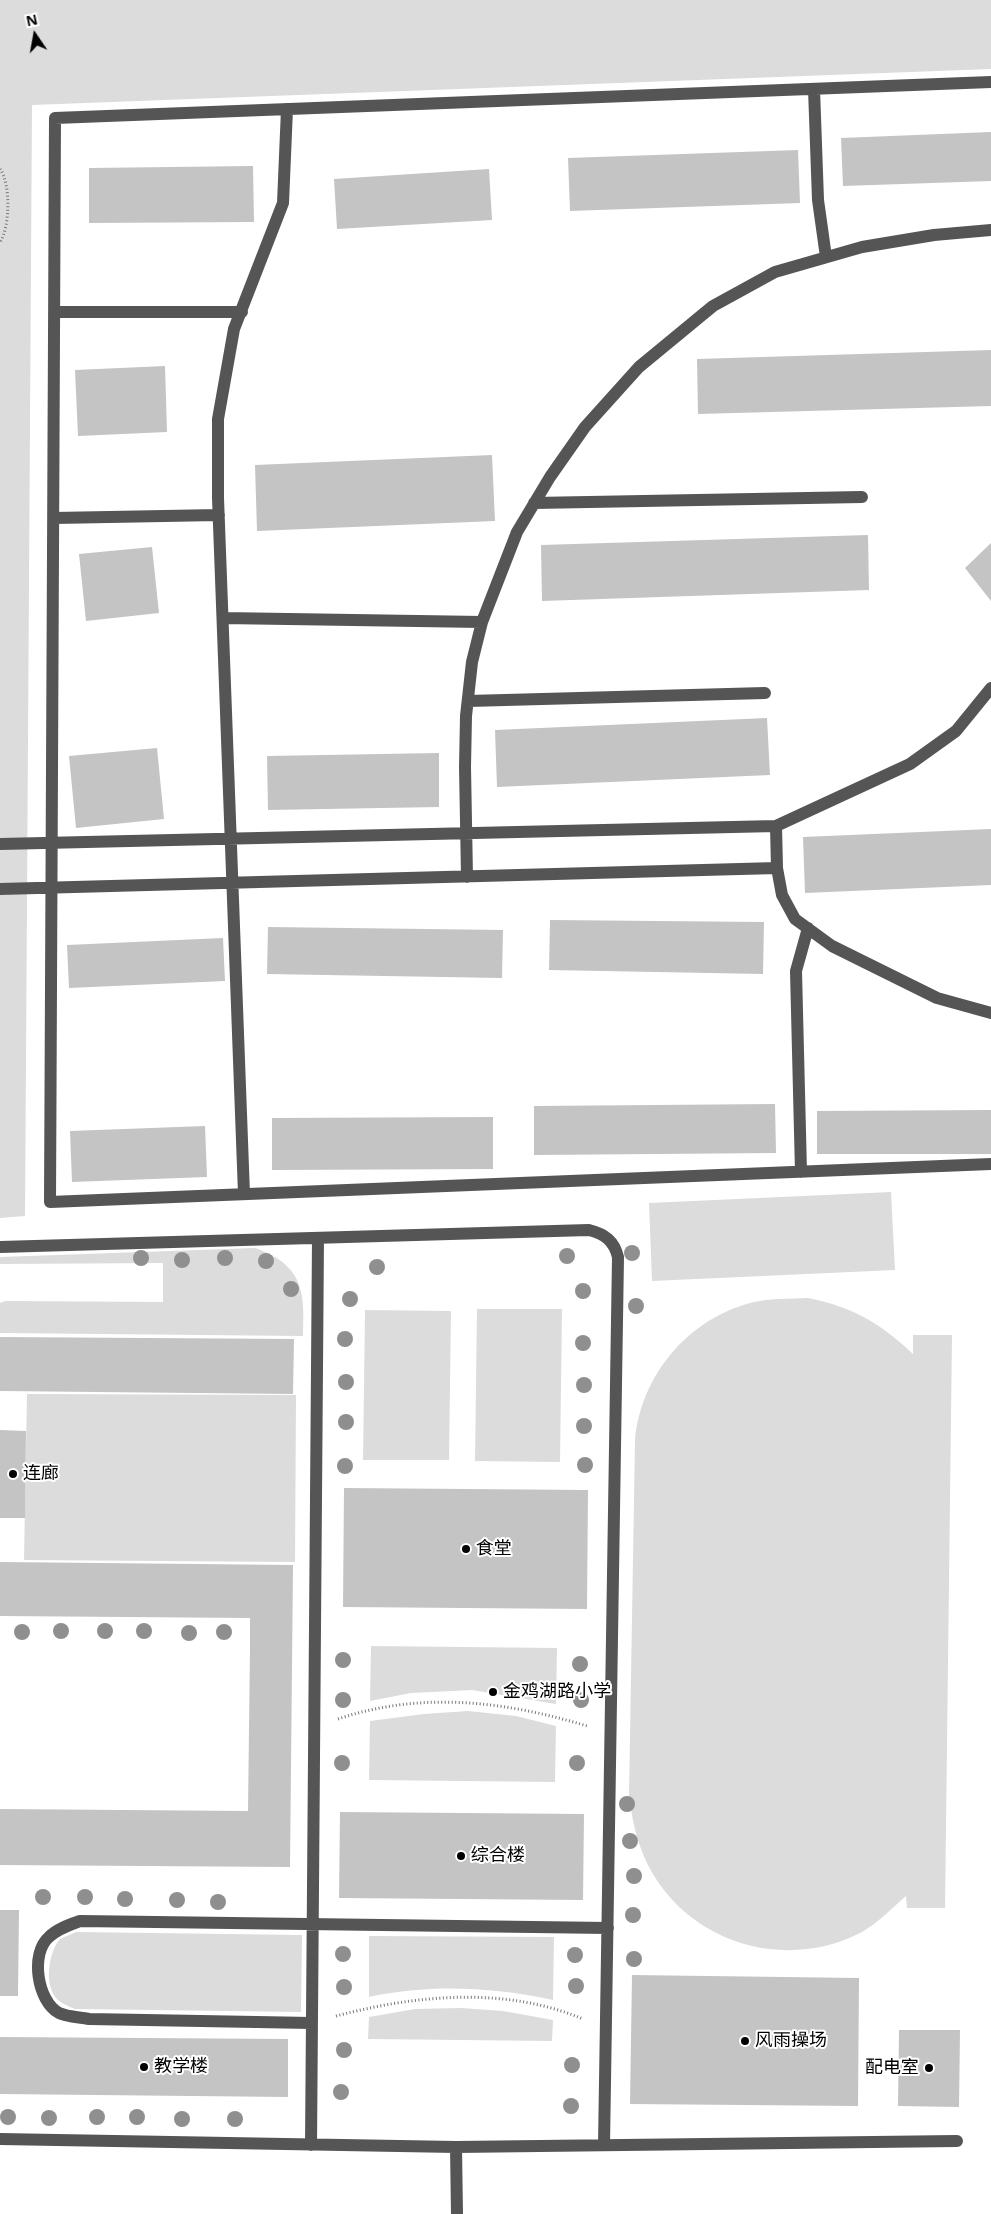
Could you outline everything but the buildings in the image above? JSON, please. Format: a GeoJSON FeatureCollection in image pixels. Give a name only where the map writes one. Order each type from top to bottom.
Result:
{"type":"FeatureCollection","features":[{"type":"Feature","properties":{"kind":"lane"},"geometry":{"type":"LineString","coordinates":[[991,82],[56,118],[50,1202],[991,1164]]}},
{"type":"Feature","properties":{"kind":"lane"},"geometry":{"type":"LineString","coordinates":[[814,89],[818,200],[826,258]]}},
{"type":"Feature","properties":{"kind":"lane"},"geometry":{"type":"LineString","coordinates":[[244,1194],[219,515],[218,419],[234,329],[283,203],[287,109]]}},
{"type":"Feature","properties":{"kind":"lane"},"geometry":{"type":"LineString","coordinates":[[467,877],[465,767],[468,701],[472,662],[482,622],[517,532],[585,427],[640,367],[698,318],[713,306],[775,272],[862,247],[934,235],[991,230]]}},
{"type":"Feature","properties":{"kind":"lane"},"geometry":{"type":"LineString","coordinates":[[55,312],[242,312]]}},
{"type":"Feature","properties":{"kind":"lane"},"geometry":{"type":"LineString","coordinates":[[534,503],[862,497]]}},
{"type":"Feature","properties":{"kind":"lane"},"geometry":{"type":"LineString","coordinates":[[54,518],[219,515]]}},
{"type":"Feature","properties":{"kind":"lane"},"geometry":{"type":"LineString","coordinates":[[223,618],[482,622]]}},
{"type":"Feature","properties":{"kind":"lane"},"geometry":{"type":"LineString","coordinates":[[0,844],[776,826],[910,764],[956,731],[991,688]]}},
{"type":"Feature","properties":{"kind":"lane"},"geometry":{"type":"LineString","coordinates":[[468,701],[765,693]]}},
{"type":"Feature","properties":{"kind":"lane"},"geometry":{"type":"LineString","coordinates":[[776,826],[777,868],[782,895],[796,918],[832,946],[937,998],[991,1013]]}},
{"type":"Feature","properties":{"kind":"lane"},"geometry":{"type":"LineString","coordinates":[[0,889],[777,868]]}},
{"type":"Feature","properties":{"kind":"lane"},"geometry":{"type":"LineString","coordinates":[[801,1172],[796,971],[808,928]]}},
{"type":"Feature","properties":{"kind":"lane"},"geometry":{"type":"LineString","coordinates":[[0,1247],[589,1230],[606,1236],[616,1249],[618,1257],[604,2145]]}},
{"type":"Feature","properties":{"kind":"lane"},"geometry":{"type":"LineString","coordinates":[[311,2145],[318,1238]]}},
{"type":"Feature","properties":{"kind":"lane"},"geometry":{"type":"LineString","coordinates":[[312,2023],[89,2019],[68,2016],[58,2012],[45,2000],[40,1991],[40,1957],[48,1937],[80,1921],[313,1926],[608,1928]]}},
{"type":"Feature","properties":{"kind":"lane"},"geometry":{"type":"LineString","coordinates":[[0,2140],[456,2147],[956,2141]]}},
{"type":"Feature","properties":{"kind":"lane"},"geometry":{"type":"LineString","coordinates":[[456,2147],[457,2214]]}},
{"type":"Feature","properties":{"kind":"path"},"geometry":{"type":"LineString","coordinates":[[0,170],[8,199],[5,234],[0,242]]}},
{"type":"Feature","properties":{"kind":"path"},"geometry":{"type":"LineString","coordinates":[[314,1729],[339,1719],[374,1710],[450,1701],[531,1711],[611,1734]]}},
{"type":"Feature","properties":{"kind":"path"},"geometry":{"type":"LineString","coordinates":[[312,2023],[391,2002],[436,1998],[480,1998],[535,2005],[577,2017],[606,2029]]}},
{"type":"Feature","properties":{"kind":"shaded area"},"geometry":{"type":"Polygon","coordinates":[[[0,0],[991,0],[991,69],[32,105],[25,1216],[0,1218],[0,0]]]}},
{"type":"Feature","properties":{"kind":"shaded area"},"geometry":{"type":"Polygon","coordinates":[[[891,1192],[895,1270],[652,1281],[649,1203],[891,1192]]]}},
{"type":"Feature","properties":{"kind":"shaded area"},"geometry":{"type":"Polygon","coordinates":[[[255,1248],[283,1263],[292,1271],[298,1281],[303,1306],[303,1336],[0,1333],[0,1303],[5,1301],[163,1302],[163,1263],[0,1264],[0,1257],[255,1248]]]}},
{"type":"Feature","properties":{"kind":"shaded area"},"geometry":{"type":"Polygon","coordinates":[[[808,1298],[839,1306],[865,1318],[889,1333],[913,1354],[913,1335],[952,1335],[945,1908],[907,1908],[906,1896],[862,1932],[835,1943],[807,1949],[779,1950],[751,1946],[724,1937],[699,1923],[677,1905],[658,1882],[646,1862],[638,1841],[629,1796],[635,1440],[639,1416],[657,1373],[671,1354],[688,1337],[706,1323],[727,1311],[750,1303],[772,1299],[808,1298]]]}},
{"type":"Feature","properties":{"kind":"shaded area"},"geometry":{"type":"Polygon","coordinates":[[[477,1309],[562,1309],[560,1462],[475,1461],[477,1309]]]}},
{"type":"Feature","properties":{"kind":"shaded area"},"geometry":{"type":"Polygon","coordinates":[[[365,1310],[451,1311],[449,1460],[363,1460],[365,1310]]]}},
{"type":"Feature","properties":{"kind":"shaded area"},"geometry":{"type":"Polygon","coordinates":[[[27,1394],[296,1395],[295,1562],[24,1560],[27,1394]]]}},
{"type":"Feature","properties":{"kind":"shaded area"},"geometry":{"type":"Polygon","coordinates":[[[371,1646],[557,1648],[556,1704],[472,1690],[411,1693],[370,1701],[371,1646]]]}},
{"type":"Feature","properties":{"kind":"shaded area"},"geometry":{"type":"Polygon","coordinates":[[[468,1711],[516,1716],[556,1726],[555,1782],[369,1780],[370,1721],[468,1711]]]}},
{"type":"Feature","properties":{"kind":"shaded area"},"geometry":{"type":"Polygon","coordinates":[[[76,1932],[302,1935],[301,2012],[75,2009],[65,2005],[53,1993],[50,1986],[49,1969],[53,1952],[60,1939],[76,1932]]]}},
{"type":"Feature","properties":{"kind":"shaded area"},"geometry":{"type":"Polygon","coordinates":[[[369,1936],[554,1937],[553,2000],[507,1992],[461,1989],[415,1990],[369,1997],[369,1936]]]}},
{"type":"Feature","properties":{"kind":"shaded area"},"geometry":{"type":"Polygon","coordinates":[[[461,2008],[503,2011],[553,2020],[552,2041],[368,2039],[369,2017],[415,2009],[461,2008]]]}},
{"type":"Feature","properties":{"kind":"place","name":"连廊"},"geometry":{"type":"Point","coordinates":[13,1474]}},
{"type":"Feature","properties":{"kind":"place","name":"食堂"},"geometry":{"type":"Point","coordinates":[466,1549]}},
{"type":"Feature","properties":{"kind":"place","name":"金鸡湖路小学"},"geometry":{"type":"Point","coordinates":[493,1692]}},
{"type":"Feature","properties":{"kind":"place","name":"综合楼"},"geometry":{"type":"Point","coordinates":[461,1856]}},
{"type":"Feature","properties":{"kind":"place","name":"风雨操场"},"geometry":{"type":"Point","coordinates":[745,2041]}},
{"type":"Feature","properties":{"kind":"place","name":"教学楼"},"geometry":{"type":"Point","coordinates":[144,2067]}},
{"type":"Feature","properties":{"kind":"place","name":"配电室"},"geometry":{"type":"Point","coordinates":[929,2068]}}]}
